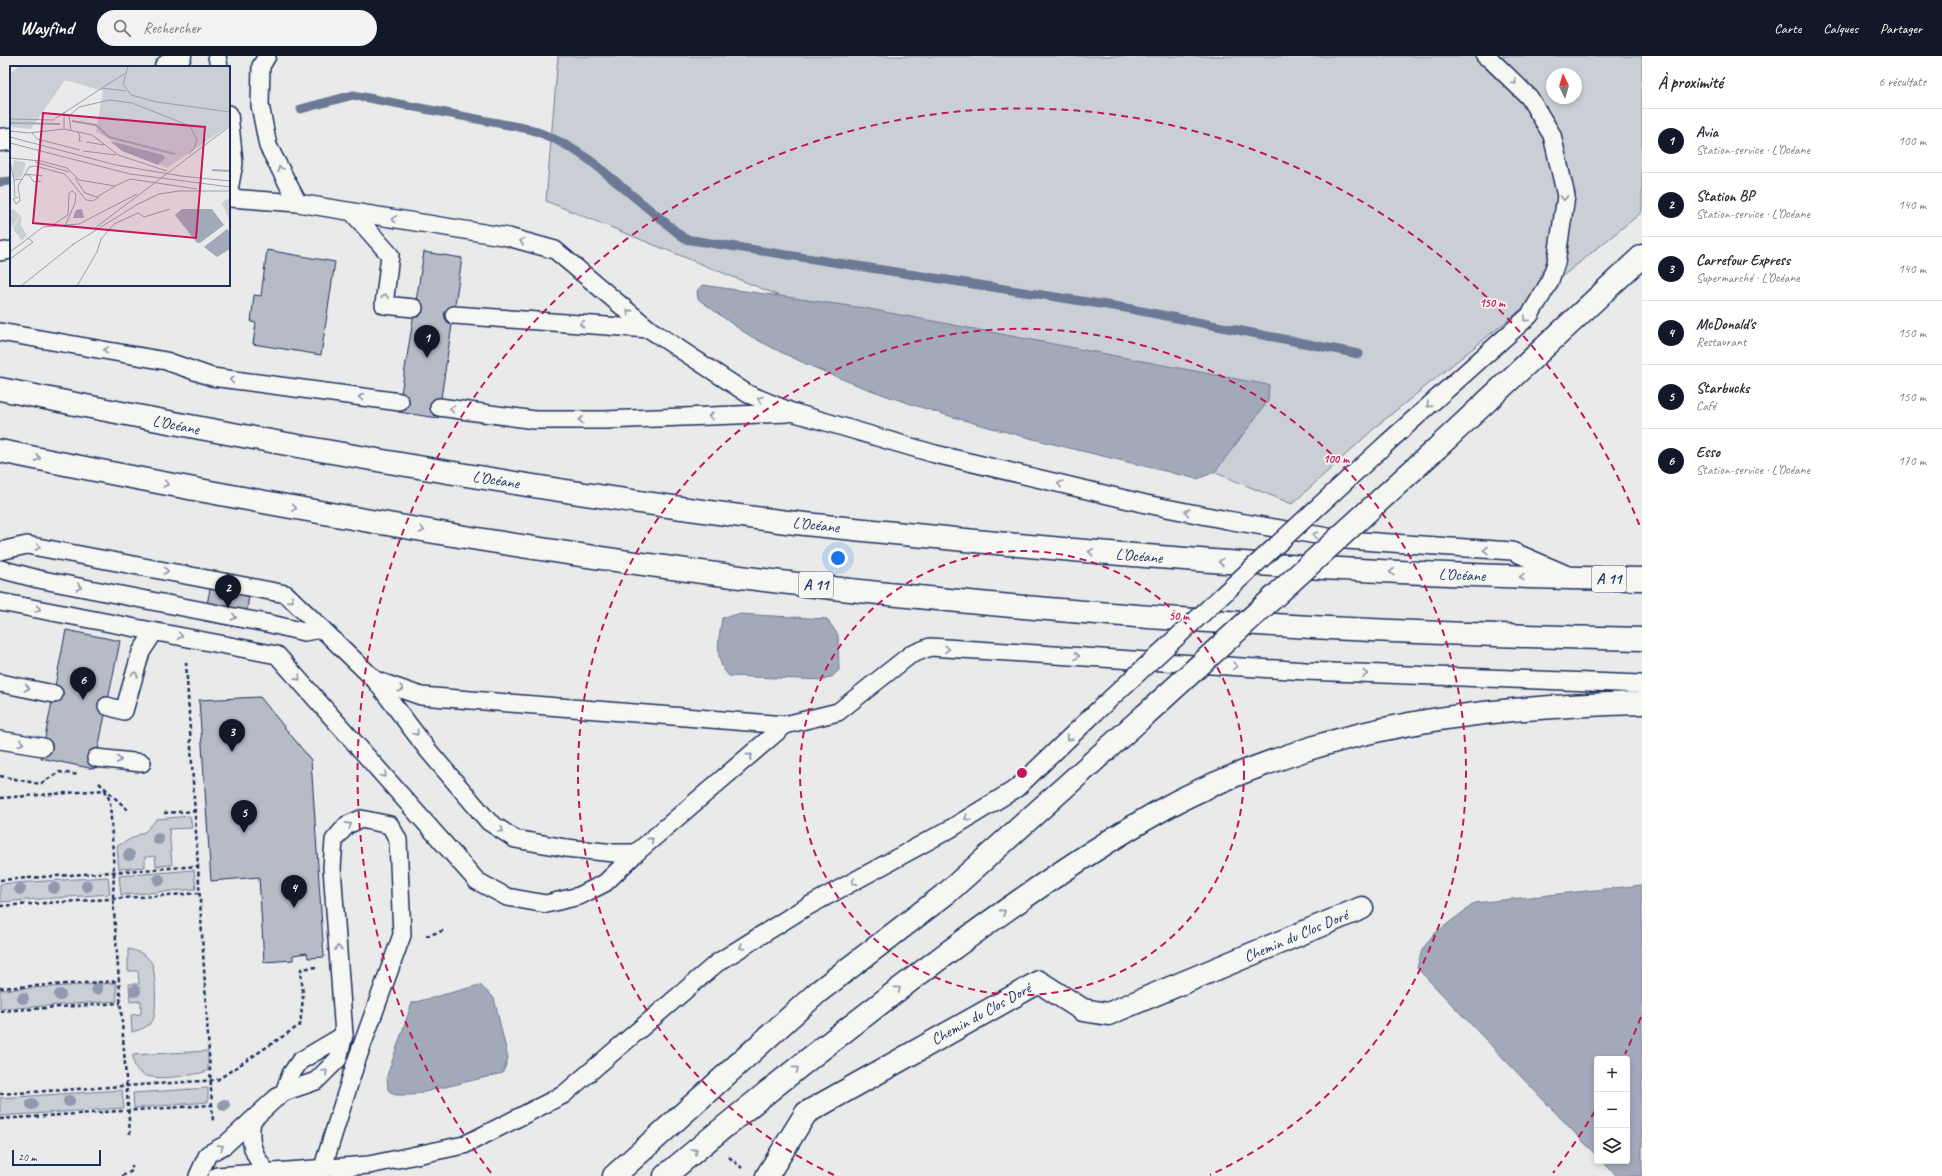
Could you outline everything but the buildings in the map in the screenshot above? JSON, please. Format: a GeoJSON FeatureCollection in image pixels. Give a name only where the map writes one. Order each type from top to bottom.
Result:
{"type":"FeatureCollection","features":[{"type":"Feature","properties":{"kind":"main road"},"geometry":{"type":"LineString","coordinates":[[167,66],[180,56]]}},
{"type":"Feature","properties":{"kind":"main road"},"geometry":{"type":"LineString","coordinates":[[0,140],[10,139]]}},
{"type":"Feature","properties":{"kind":"main road"},"geometry":{"type":"LineString","coordinates":[[614,1176],[818,992],[948,892],[1145,715],[1436,448],[1642,256]]}},
{"type":"Feature","properties":{"kind":"main road","name":"L’Océane"},"geometry":{"type":"LineString","coordinates":[[0,390],[221,434],[560,490],[781,521],[1077,551],[1209,562],[1440,574],[1575,579],[1642,579]]}},
{"type":"Feature","properties":{"kind":"main road","name":"A 11"},"geometry":{"type":"LineString","coordinates":[[0,451],[202,492],[495,542],[749,578],[924,598],[1100,614],[1321,628],[1497,636],[1642,639]]}},
{"type":"Feature","properties":{"kind":"main road"},"geometry":{"type":"LineString","coordinates":[[665,1176],[871,1009],[1036,888],[1167,807],[1240,774],[1306,750],[1386,729],[1436,718],[1495,711],[1570,705],[1642,703]]}},
{"type":"Feature","properties":{"kind":"main road","name":"Chemin du Clos Doré"},"geometry":{"type":"LineString","coordinates":[[767,1176],[806,1113],[1039,982],[1083,1010],[1108,1014],[1362,908]]}},
{"type":"Feature","properties":{"kind":"lane"},"geometry":{"type":"LineString","coordinates":[[217,56],[219,66]]}},
{"type":"Feature","properties":{"kind":"lane"},"geometry":{"type":"LineString","coordinates":[[267,56],[261,66],[260,106],[268,146],[298,203]]}},
{"type":"Feature","properties":{"kind":"lane"},"geometry":{"type":"LineString","coordinates":[[217,1176],[322,1170],[369,1165],[464,1145],[563,1095],[717,963],[801,910],[950,829],[1017,788],[1097,711],[1386,444],[1530,315],[1549,283],[1556,263],[1566,196],[1552,136],[1529,97],[1490,59],[1485,56]]}},
{"type":"Feature","properties":{"kind":"lane"},"geometry":{"type":"LineString","coordinates":[[230,124],[234,163],[230,185]]}},
{"type":"Feature","properties":{"kind":"lane"},"geometry":{"type":"LineString","coordinates":[[230,198],[298,203],[508,237],[555,250],[649,329],[748,394],[792,412],[935,454],[1146,504],[1346,540],[1512,552],[1575,579]]}},
{"type":"Feature","properties":{"kind":"lane"},"geometry":{"type":"LineString","coordinates":[[352,212],[390,255],[384,305],[414,308]]}},
{"type":"Feature","properties":{"kind":"lane"},"geometry":{"type":"LineString","coordinates":[[0,252],[10,250]]}},
{"type":"Feature","properties":{"kind":"lane"},"geometry":{"type":"LineString","coordinates":[[454,315],[649,329]]}},
{"type":"Feature","properties":{"kind":"lane"},"geometry":{"type":"LineString","coordinates":[[0,332],[166,361],[212,378],[400,402]]}},
{"type":"Feature","properties":{"kind":"lane"},"geometry":{"type":"LineString","coordinates":[[439,407],[535,420],[604,420],[792,412]]}},
{"type":"Feature","properties":{"kind":"lane"},"geometry":{"type":"LineString","coordinates":[[0,551],[27,545],[286,594],[375,680],[427,749],[489,822],[514,839],[573,849],[614,853],[636,853]]}},
{"type":"Feature","properties":{"kind":"lane"},"geometry":{"type":"LineString","coordinates":[[0,569],[38,579],[271,624],[304,632],[322,629]]}},
{"type":"Feature","properties":{"kind":"lane"},"geometry":{"type":"LineString","coordinates":[[0,602],[277,655],[477,881],[508,897],[546,904],[579,896],[604,883],[636,853],[785,726]]}},
{"type":"Feature","properties":{"kind":"lane"},"geometry":{"type":"LineString","coordinates":[[107,706],[124,711],[141,652],[154,632]]}},
{"type":"Feature","properties":{"kind":"lane"},"geometry":{"type":"LineString","coordinates":[[375,680],[422,696],[785,726],[838,712],[910,655],[930,648],[1124,658],[1306,671],[1642,684]]}},
{"type":"Feature","properties":{"kind":"lane"},"geometry":{"type":"LineString","coordinates":[[0,682],[54,694]]}},
{"type":"Feature","properties":{"kind":"lane"},"geometry":{"type":"LineString","coordinates":[[0,740],[3,739],[43,747]]}},
{"type":"Feature","properties":{"kind":"lane"},"geometry":{"type":"LineString","coordinates":[[96,758],[142,763]]}},
{"type":"Feature","properties":{"kind":"lane"},"geometry":{"type":"LineString","coordinates":[[198,1176],[208,1154],[225,1145],[284,1092],[316,1081],[338,1059],[344,1035],[332,868],[334,840],[347,825],[361,819],[390,825],[398,840],[402,935],[356,1062],[322,1170]]}},
{"type":"Feature","properties":{"kind":"lane"},"geometry":{"type":"LineString","coordinates":[[284,1092],[291,1074],[300,1061],[344,1035]]}},
{"type":"Feature","properties":{"kind":"lane"},"geometry":{"type":"LineString","coordinates":[[252,1121],[249,1135],[256,1158],[267,1173]]}},
{"type":"Feature","properties":{"kind":"path"},"geometry":{"type":"LineString","coordinates":[[193,639],[186,654],[213,1124]]}},
{"type":"Feature","properties":{"kind":"path"},"geometry":{"type":"LineString","coordinates":[[0,776],[40,784],[59,772],[81,775]]}},
{"type":"Feature","properties":{"kind":"path"},"geometry":{"type":"LineString","coordinates":[[95,777],[105,790],[128,811]]}},
{"type":"Feature","properties":{"kind":"path"},"geometry":{"type":"LineString","coordinates":[[0,798],[105,790]]}},
{"type":"Feature","properties":{"kind":"path"},"geometry":{"type":"LineString","coordinates":[[105,790],[110,801],[114,873],[113,898],[130,1134]]}},
{"type":"Feature","properties":{"kind":"path"},"geometry":{"type":"LineString","coordinates":[[164,812],[195,811]]}},
{"type":"Feature","properties":{"kind":"path"},"geometry":{"type":"LineString","coordinates":[[0,880],[198,866]]}},
{"type":"Feature","properties":{"kind":"path"},"geometry":{"type":"LineString","coordinates":[[0,906],[200,893]]}},
{"type":"Feature","properties":{"kind":"path"},"geometry":{"type":"LineString","coordinates":[[398,946],[445,930]]}},
{"type":"Feature","properties":{"kind":"path"},"geometry":{"type":"LineString","coordinates":[[0,1094],[217,1080],[300,1025],[303,998],[301,969],[340,964]]}},
{"type":"Feature","properties":{"kind":"path"},"geometry":{"type":"LineString","coordinates":[[0,988],[119,981]]}},
{"type":"Feature","properties":{"kind":"path"},"geometry":{"type":"LineString","coordinates":[[0,1011],[121,1003]]}},
{"type":"Feature","properties":{"kind":"path"},"geometry":{"type":"LineString","coordinates":[[0,1119],[212,1105]]}},
{"type":"Feature","properties":{"kind":"path"},"geometry":{"type":"LineString","coordinates":[[122,1176],[132,1171],[132,1165]]}},
{"type":"Feature","properties":{"kind":"shaded area"},"geometry":{"type":"Polygon","coordinates":[[[558,56],[1642,56],[1642,212],[1379,424],[1292,504],[546,201],[558,56]]]}},
{"type":"Feature","properties":{"kind":"shaded area"},"geometry":{"type":"Polygon","coordinates":[[[190,816],[192,828],[169,829],[172,865],[156,866],[155,856],[145,857],[145,867],[119,869],[117,846],[146,831],[157,819],[190,816]]]}},
{"type":"Feature","properties":{"kind":"shaded area"},"geometry":{"type":"Polygon","coordinates":[[[194,870],[196,889],[121,895],[119,876],[194,870]]]}},
{"type":"Feature","properties":{"kind":"shaded area"},"geometry":{"type":"Polygon","coordinates":[[[108,877],[110,894],[0,902],[0,884],[108,877]]]}},
{"type":"Feature","properties":{"kind":"shaded area"},"geometry":{"type":"Polygon","coordinates":[[[128,949],[143,954],[151,962],[154,973],[155,991],[155,1009],[153,1020],[141,1029],[132,1032],[131,1015],[141,1014],[141,1001],[130,1002],[129,984],[139,984],[138,971],[128,971],[128,949]]]}},
{"type":"Feature","properties":{"kind":"shaded area"},"geometry":{"type":"Polygon","coordinates":[[[116,983],[117,1001],[0,1009],[0,990],[116,983]]]}},
{"type":"Feature","properties":{"kind":"shaded area"},"geometry":{"type":"Polygon","coordinates":[[[208,1051],[208,1071],[165,1078],[142,1074],[136,1068],[133,1058],[133,1055],[208,1051]]]}},
{"type":"Feature","properties":{"kind":"shaded area"},"geometry":{"type":"Polygon","coordinates":[[[208,1088],[208,1102],[134,1108],[133,1093],[208,1088]]]}},
{"type":"Feature","properties":{"kind":"shaded area"},"geometry":{"type":"Polygon","coordinates":[[[122,1090],[124,1108],[0,1116],[0,1098],[122,1090]]]}},
{"type":"Feature","properties":{"kind":"water"},"geometry":{"type":"Polygon","coordinates":[[[702,285],[864,308],[1269,385],[1268,401],[1215,472],[1197,479],[970,422],[913,405],[857,385],[804,363],[745,333],[698,299],[697,291],[702,285]]]}},
{"type":"Feature","properties":{"kind":"water"},"geometry":{"type":"Polygon","coordinates":[[[738,614],[827,619],[838,635],[839,670],[833,676],[824,680],[729,676],[721,663],[718,649],[722,618],[738,614]]]}},
{"type":"Feature","properties":{"kind":"water"},"geometry":{"type":"Polygon","coordinates":[[[1642,885],[1642,1176],[1617,1176],[1605,1164],[1630,1164],[1630,1056],[1594,1056],[1594,1153],[1417,968],[1422,950],[1433,935],[1475,903],[1642,885]]]}},
{"type":"Feature","properties":{"kind":"water"},"geometry":{"type":"Polygon","coordinates":[[[480,985],[494,998],[508,1058],[503,1073],[412,1095],[395,1095],[388,1090],[387,1076],[412,1003],[480,985]]]}},
{"type":"Feature","properties":{"kind":"waterway"},"geometry":{"type":"LineString","coordinates":[[301,109],[353,95],[529,129],[561,142],[591,161],[685,239],[1126,308],[1359,354]]}},
{"type":"Feature","properties":{"kind":"waterway"},"geometry":{"type":"LineString","coordinates":[[0,182],[10,181]]}},
{"type":"Feature","properties":{"kind":"place","name":"Avia"},"geometry":{"type":"Point","coordinates":[427,358]}},
{"type":"Feature","properties":{"kind":"place","name":"Station BP"},"geometry":{"type":"Point","coordinates":[228,608]}},
{"type":"Feature","properties":{"kind":"place","name":"Esso"},"geometry":{"type":"Point","coordinates":[83,700]}},
{"type":"Feature","properties":{"kind":"place","name":"Carrefour Express"},"geometry":{"type":"Point","coordinates":[232,752]}},
{"type":"Feature","properties":{"kind":"place","name":"Starbucks"},"geometry":{"type":"Point","coordinates":[244,833]}},
{"type":"Feature","properties":{"kind":"place","name":"McDonald's"},"geometry":{"type":"Point","coordinates":[294,908]}}]}
